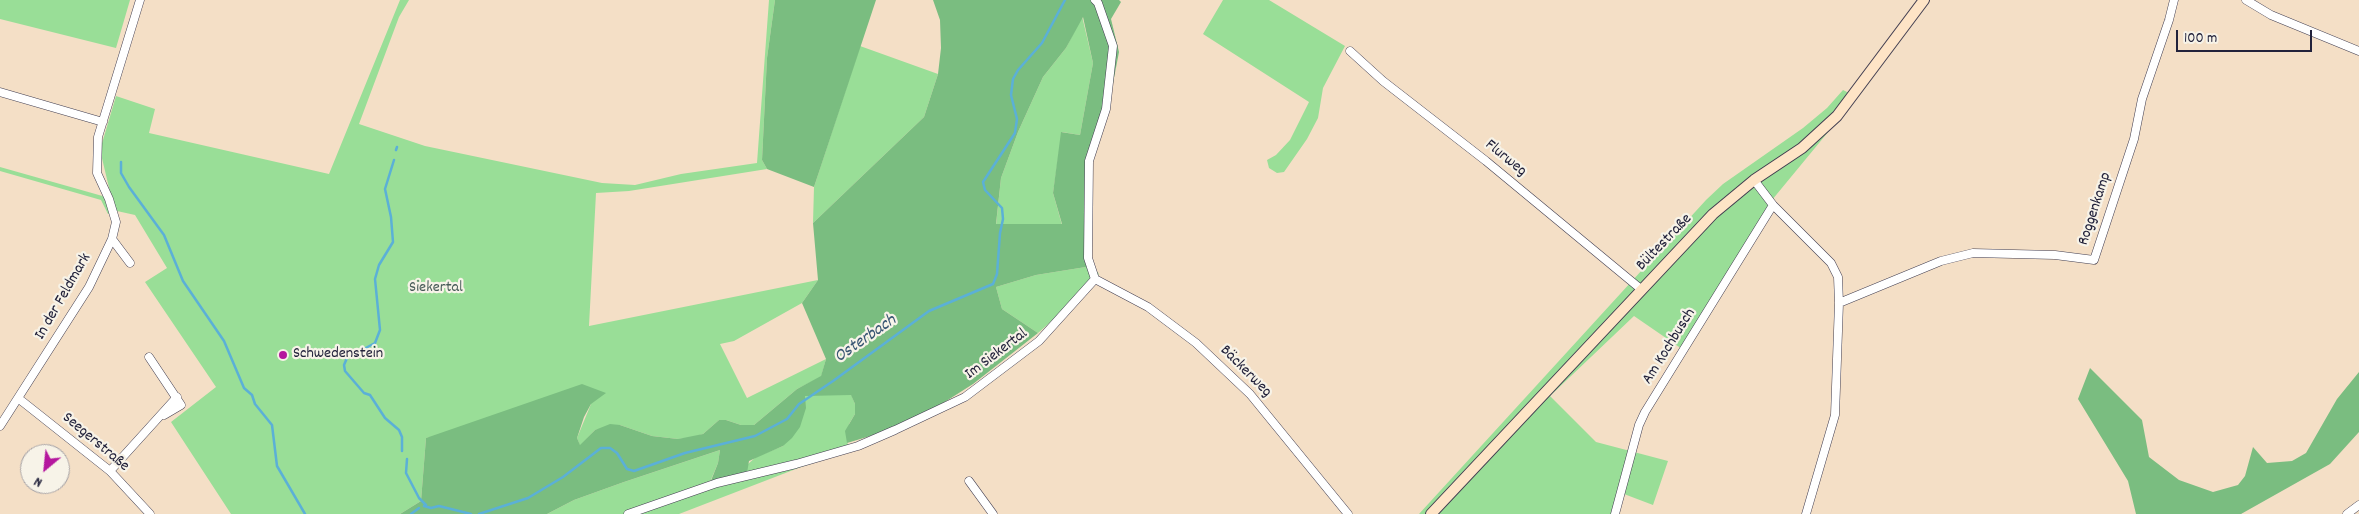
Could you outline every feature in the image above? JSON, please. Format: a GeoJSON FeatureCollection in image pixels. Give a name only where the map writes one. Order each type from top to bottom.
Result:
{"type":"FeatureCollection","features":[{"type":"Feature","properties":{"kind":"street","name":"In der Feldmark"},"geometry":{"type":"LineString","coordinates":[[0,426],[90,287],[112,239],[116,222],[109,199],[97,173],[97,146],[140,0]]}},
{"type":"Feature","properties":{"kind":"street","name":"Bültestraße"},"geometry":{"type":"LineString","coordinates":[[1431,514],[1713,214],[1754,180],[1802,148],[1837,116],[1924,0]]}},
{"type":"Feature","properties":{"kind":"street","name":"Roggenkamp"},"geometry":{"type":"LineString","coordinates":[[1839,303],[1941,261],[1973,253],[2055,255],[2094,260],[2134,139],[2142,99],[2174,0]]}},
{"type":"Feature","properties":{"kind":"street"},"geometry":{"type":"LineString","coordinates":[[2246,0],[2271,15],[2359,51]]}},
{"type":"Feature","properties":{"kind":"street"},"geometry":{"type":"LineString","coordinates":[[1095,279],[1088,258],[1089,161],[1106,109],[1113,46],[1097,1]]}},
{"type":"Feature","properties":{"kind":"street","name":"Flurweg"},"geometry":{"type":"LineString","coordinates":[[1350,51],[1383,81],[1486,161],[1642,290]]}},
{"type":"Feature","properties":{"kind":"street"},"geometry":{"type":"LineString","coordinates":[[0,92],[103,122]]}},
{"type":"Feature","properties":{"kind":"street"},"geometry":{"type":"LineString","coordinates":[[1754,180],[1774,205],[1831,263],[1838,277],[1839,303],[1835,415],[1806,514]]}},
{"type":"Feature","properties":{"kind":"street","name":"Am Kochbusch"},"geometry":{"type":"LineString","coordinates":[[1614,514],[1639,425],[1645,412],[1774,205]]}},
{"type":"Feature","properties":{"kind":"street"},"geometry":{"type":"LineString","coordinates":[[112,239],[130,263]]}},
{"type":"Feature","properties":{"kind":"street","name":"Im Siekertal"},"geometry":{"type":"LineString","coordinates":[[628,514],[717,483],[796,464],[858,446],[964,397],[1039,340],[1095,279]]}},
{"type":"Feature","properties":{"kind":"street","name":"Bäckerweg"},"geometry":{"type":"LineString","coordinates":[[1095,279],[1148,307],[1196,343],[1250,394],[1348,514]]}},
{"type":"Feature","properties":{"kind":"street"},"geometry":{"type":"LineString","coordinates":[[110,471],[177,397],[149,357]]}},
{"type":"Feature","properties":{"kind":"street","name":"Seegerstraße"},"geometry":{"type":"LineString","coordinates":[[18,398],[110,471],[150,514]]}},
{"type":"Feature","properties":{"kind":"street"},"geometry":{"type":"LineString","coordinates":[[969,481],[993,514]]}},
{"type":"Feature","properties":{"kind":"street"},"geometry":{"type":"LineString","coordinates":[[2347,514],[2359,505]]}},
{"type":"Feature","properties":{"kind":"green space"},"geometry":{"type":"Polygon","coordinates":[[[0,0],[130,0],[116,48],[0,19],[0,0]]]}},
{"type":"Feature","properties":{"kind":"green space","name":"Siekertal"},"geometry":{"type":"Polygon","coordinates":[[[400,0],[409,0],[399,17],[359,124],[425,146],[602,183],[635,185],[681,174],[757,163],[769,0],[775,0],[767,58],[762,160],[767,169],[629,191],[596,193],[589,326],[818,280],[802,303],[734,341],[720,344],[747,398],[826,359],[821,377],[797,389],[754,425],[741,425],[726,420],[719,420],[703,434],[691,438],[678,439],[652,436],[620,425],[595,430],[580,446],[577,438],[591,404],[426,438],[421,501],[400,514],[231,514],[171,422],[216,387],[145,282],[167,268],[135,215],[117,211],[108,214],[101,200],[0,171],[0,167],[106,197],[111,196],[100,150],[116,96],[155,109],[149,133],[329,174],[400,0]]]}},
{"type":"Feature","properties":{"kind":"green space"},"geometry":{"type":"Polygon","coordinates":[[[775,0],[876,0],[814,187],[767,169],[762,160],[767,58],[775,0]]]}},
{"type":"Feature","properties":{"kind":"green space"},"geometry":{"type":"Polygon","coordinates":[[[933,0],[1119,0],[1121,2],[1111,19],[1119,52],[1109,104],[1089,163],[1092,266],[1036,275],[996,287],[1002,309],[1038,333],[973,384],[929,412],[877,434],[847,443],[845,431],[855,414],[855,404],[851,395],[805,396],[806,408],[800,427],[792,438],[783,446],[749,461],[747,473],[710,483],[718,463],[720,450],[574,500],[547,514],[400,514],[421,501],[426,438],[582,384],[606,393],[591,404],[584,417],[577,438],[580,445],[595,430],[610,424],[620,425],[652,436],[678,439],[703,434],[719,420],[726,420],[741,425],[754,425],[797,389],[821,376],[826,359],[802,303],[818,280],[813,223],[924,117],[938,74],[941,48],[940,20],[933,0]],[[1083,17],[1066,48],[1043,77],[1018,132],[1001,178],[996,224],[1062,224],[1053,193],[1061,132],[1080,135],[1093,63],[1083,17]]]}},
{"type":"Feature","properties":{"kind":"green space"},"geometry":{"type":"Polygon","coordinates":[[[1223,0],[1269,0],[1345,46],[1323,88],[1318,118],[1307,139],[1284,172],[1277,173],[1269,168],[1267,160],[1276,155],[1290,140],[1309,102],[1203,34],[1223,0]]]}},
{"type":"Feature","properties":{"kind":"green space"},"geometry":{"type":"Polygon","coordinates":[[[1082,16],[1093,63],[1080,135],[1062,132],[1053,193],[1062,225],[996,225],[1001,178],[1018,132],[1043,77],[1066,48],[1082,16]]]}},
{"type":"Feature","properties":{"kind":"green space"},"geometry":{"type":"Polygon","coordinates":[[[860,46],[938,74],[924,117],[813,223],[814,187],[860,46]]]}},
{"type":"Feature","properties":{"kind":"green space"},"geometry":{"type":"Polygon","coordinates":[[[1843,90],[1857,97],[1772,200],[1682,349],[1634,316],[1550,396],[1596,442],[1668,461],[1653,505],[1624,494],[1617,514],[1419,514],[1706,200],[1723,184],[1803,128],[1827,108],[1843,90]]]}},
{"type":"Feature","properties":{"kind":"green space"},"geometry":{"type":"Polygon","coordinates":[[[1092,266],[1099,274],[1070,305],[1038,333],[1002,309],[996,287],[1036,275],[1092,266]]]}},
{"type":"Feature","properties":{"kind":"green space"},"geometry":{"type":"Polygon","coordinates":[[[2090,368],[2142,420],[2149,457],[2179,480],[2213,492],[2238,485],[2245,476],[2253,447],[2267,463],[2292,461],[2306,453],[2337,399],[2359,372],[2359,432],[2330,464],[2241,514],[2136,514],[2128,481],[2078,399],[2090,368]]]}},
{"type":"Feature","properties":{"kind":"green space"},"geometry":{"type":"Polygon","coordinates":[[[851,394],[855,404],[855,414],[849,424],[847,443],[855,450],[801,467],[679,514],[547,514],[574,500],[720,450],[718,463],[710,482],[748,464],[756,457],[783,446],[804,395],[851,394]]]}},
{"type":"Feature","properties":{"kind":"waterway","name":"Osterbach"},"geometry":{"type":"LineString","coordinates":[[479,514],[528,498],[563,477],[601,448],[610,448],[617,453],[627,469],[634,471],[685,453],[755,436],[787,419],[799,404],[929,311],[993,284],[997,274],[1003,219],[1002,208],[985,190],[983,182],[1015,133],[1017,119],[1011,95],[1013,79],[1018,70],[1042,43],[1065,0]]}},
{"type":"Feature","properties":{"kind":"waterway"},"geometry":{"type":"LineString","coordinates":[[394,160],[385,189],[391,217],[393,242],[379,265],[375,279],[380,330],[375,343],[347,358],[344,365],[345,371],[364,393],[370,395],[385,418],[399,430],[402,437],[402,451]]}},
{"type":"Feature","properties":{"kind":"waterway"},"geometry":{"type":"LineString","coordinates":[[121,162],[121,173],[164,235],[183,281],[224,341],[244,388],[252,395],[255,404],[272,425],[277,466],[305,514]]}},
{"type":"Feature","properties":{"kind":"waterway"},"geometry":{"type":"LineString","coordinates":[[407,459],[406,473],[419,498],[426,505]]}},
{"type":"Feature","properties":{"kind":"waterway","name":"Osterbach"},"geometry":{"type":"LineString","coordinates":[[424,506],[431,508],[439,506],[471,514]]}},
{"type":"Feature","properties":{"kind":"waterway","name":"Osterbach"},"geometry":{"type":"LineString","coordinates":[[411,514],[419,508]]}},
{"type":"Feature","properties":{"kind":"place","name":"Schwedenstein"},"geometry":{"type":"Point","coordinates":[283,355]}}]}
